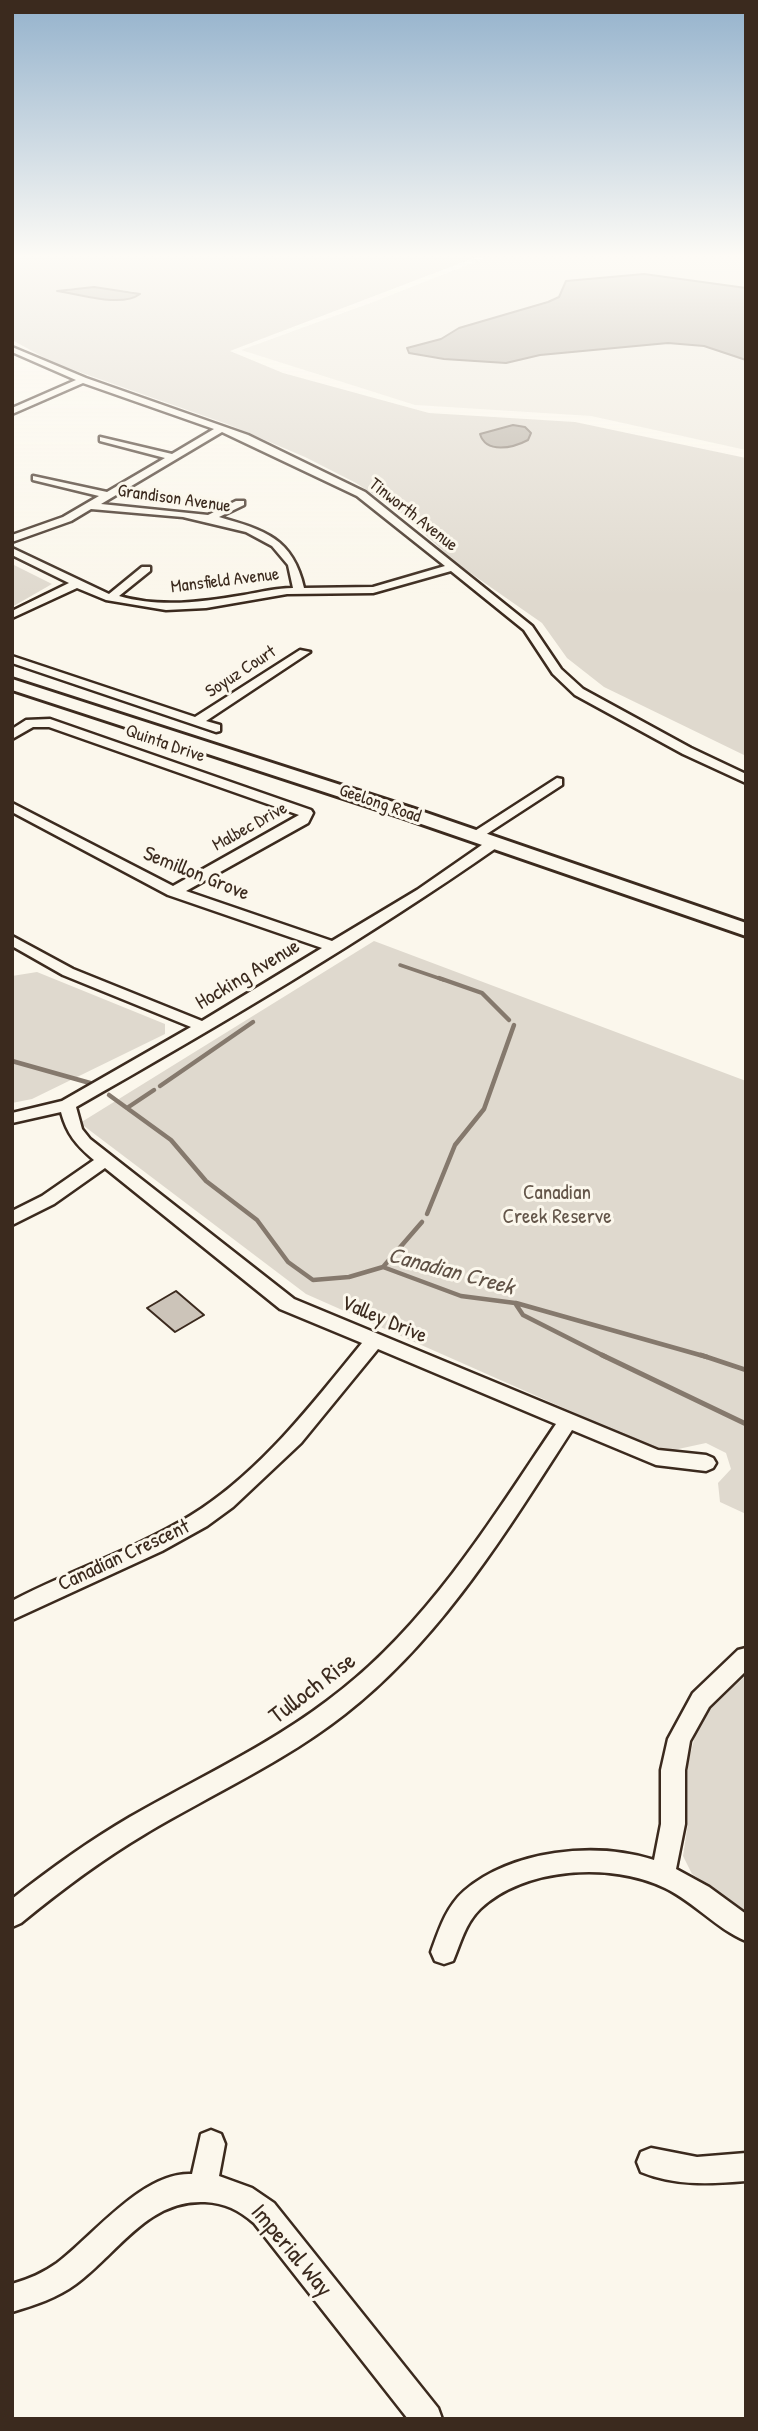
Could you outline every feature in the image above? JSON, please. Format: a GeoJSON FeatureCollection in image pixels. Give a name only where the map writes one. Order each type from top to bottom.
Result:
{"type":"FeatureCollection","features":[{"type":"Feature","properties":{"kind":"main road","name":"Geelong Road"},"geometry":{"type":"LineString","coordinates":[[12,684],[746,930]]}},
{"type":"Feature","properties":{"kind":"street","name":"Tinworth Avenue"},"geometry":{"type":"LineString","coordinates":[[55,368],[255,442],[361,494],[531,631],[553,666],[579,692],[687,751],[746,779]]}},
{"type":"Feature","properties":{"kind":"street"},"geometry":{"type":"LineString","coordinates":[[12,411],[83,380]]}},
{"type":"Feature","properties":{"kind":"street"},"geometry":{"type":"LineString","coordinates":[[12,539],[62,522],[221,429]]}},
{"type":"Feature","properties":{"kind":"street"},"geometry":{"type":"LineString","coordinates":[[103,439],[173,457]]}},
{"type":"Feature","properties":{"kind":"street"},"geometry":{"type":"LineString","coordinates":[[36,478],[108,495]]}},
{"type":"Feature","properties":{"kind":"street"},"geometry":{"type":"LineString","coordinates":[[209,518],[240,503]]}},
{"type":"Feature","properties":{"kind":"street","name":"Grandison Avenue"},"geometry":{"type":"LineString","coordinates":[[91,506],[209,518],[250,530],[281,548],[297,568],[299,591]]}},
{"type":"Feature","properties":{"kind":"street","name":"Mansfield Avenue"},"geometry":{"type":"LineString","coordinates":[[12,551],[74,583],[110,598],[141,605],[187,606],[299,591],[373,590],[451,568]]}},
{"type":"Feature","properties":{"kind":"street"},"geometry":{"type":"LineString","coordinates":[[110,598],[146,569]]}},
{"type":"Feature","properties":{"kind":"street"},"geometry":{"type":"LineString","coordinates":[[12,615],[74,583]]}},
{"type":"Feature","properties":{"kind":"street","name":"Soyuz Court"},"geometry":{"type":"LineString","coordinates":[[197,721],[304,652]]}},
{"type":"Feature","properties":{"kind":"street"},"geometry":{"type":"LineString","coordinates":[[12,659],[216,727]]}},
{"type":"Feature","properties":{"kind":"street","name":"Quinta Drive"},"geometry":{"type":"LineString","coordinates":[[12,735],[28,724],[50,723],[295,807],[307,814]]}},
{"type":"Feature","properties":{"kind":"street","name":"Hocking Avenue"},"geometry":{"type":"LineString","coordinates":[[12,1118],[67,1105],[203,1027],[334,947],[484,840],[557,782]]}},
{"type":"Feature","properties":{"kind":"street","name":"Semillon Grove"},"geometry":{"type":"LineString","coordinates":[[12,807],[173,892],[334,947]]}},
{"type":"Feature","properties":{"kind":"street","name":"Malbec Drive"},"geometry":{"type":"LineString","coordinates":[[173,892],[303,820],[307,814]]}},
{"type":"Feature","properties":{"kind":"street"},"geometry":{"type":"LineString","coordinates":[[12,940],[68,972],[203,1027]]}},
{"type":"Feature","properties":{"kind":"street","name":"Valley Drive"},"geometry":{"type":"LineString","coordinates":[[67,1105],[74,1130],[84,1143]]}},
{"type":"Feature","properties":{"kind":"street","name":"Valley Drive"},"geometry":{"type":"LineString","coordinates":[[45,1112],[62,1131],[84,1143],[281,1300],[373,1341],[662,1459],[706,1463]]}},
{"type":"Feature","properties":{"kind":"street"},"geometry":{"type":"LineString","coordinates":[[12,1219],[48,1200],[105,1160]]}},
{"type":"Feature","properties":{"kind":"street","name":"Canadian Crescent"},"geometry":{"type":"LineString","coordinates":[[12,1611],[62,1585],[155,1545],[200,1520],[242,1490],[286,1448],[373,1341]]}},
{"type":"Feature","properties":{"kind":"street","name":"Tulloch Rise"},"geometry":{"type":"LineString","coordinates":[[12,1914],[112,1840],[246,1768],[287,1742],[336,1708],[385,1667],[412,1641],[454,1590],[568,1421]]}},
{"type":"Feature","properties":{"kind":"street"},"geometry":{"type":"LineString","coordinates":[[663,1875],[673,1824],[674,1760],[679,1739],[701,1700],[746,1657]]}},
{"type":"Feature","properties":{"kind":"street"},"geometry":{"type":"LineString","coordinates":[[444,1952],[450,1930],[470,1903],[493,1886],[529,1870],[593,1861],[627,1865],[663,1875],[708,1900],[746,1930]]}},
{"type":"Feature","properties":{"kind":"street"},"geometry":{"type":"LineString","coordinates":[[204,2186],[211,2144]]}},
{"type":"Feature","properties":{"kind":"street"},"geometry":{"type":"LineString","coordinates":[[651,2162],[697,2171],[746,2167]]}},
{"type":"Feature","properties":{"kind":"street","name":"Imperial Way"},"geometry":{"type":"LineString","coordinates":[[12,2298],[33,2294],[60,2279],[159,2195],[181,2188],[204,2186],[243,2197],[264,2213],[427,2419]]}},
{"type":"Feature","properties":{"kind":"shaded area"},"geometry":{"type":"Polygon","coordinates":[[[299,368],[746,368],[746,450],[591,416],[415,405],[299,368]]]}},
{"type":"Feature","properties":{"kind":"shaded area"},"geometry":{"type":"Polygon","coordinates":[[[513,425],[525,427],[531,433],[528,440],[501,448],[488,444],[480,434],[513,425]]]}},
{"type":"Feature","properties":{"kind":"green space"},"geometry":{"type":"Polygon","coordinates":[[[69,368],[272,368],[429,413],[575,422],[746,458],[746,756],[604,687],[567,658],[542,623],[456,563],[403,514],[356,483],[305,457],[227,424],[69,368]],[[496,429],[480,434],[501,448],[528,440],[530,433],[496,429]]]}},
{"type":"Feature","properties":{"kind":"green space"},"geometry":{"type":"Polygon","coordinates":[[[12,564],[52,584],[12,607],[12,564]]]}},
{"type":"Feature","properties":{"kind":"green space","name":"Canadian Creek Reserve"},"geometry":{"type":"Polygon","coordinates":[[[374,941],[746,1081],[746,1514],[720,1502],[718,1483],[731,1469],[726,1453],[706,1443],[669,1451],[654,1448],[306,1294],[80,1123],[374,941]]]}},
{"type":"Feature","properties":{"kind":"green space"},"geometry":{"type":"Polygon","coordinates":[[[37,972],[165,1024],[165,1034],[32,1099],[12,1103],[12,976],[37,972]]]}},
{"type":"Feature","properties":{"kind":"green space"},"geometry":{"type":"Polygon","coordinates":[[[746,1675],[746,1911],[692,1874],[683,1856],[688,1823],[688,1763],[696,1732],[711,1708],[746,1675]]]}},
{"type":"Feature","properties":{"kind":"building"},"geometry":{"type":"Polygon","coordinates":[[[176,1291],[204,1315],[175,1332],[147,1308],[176,1291]]]}},
{"type":"Feature","properties":{"kind":"waterway"},"geometry":{"type":"LineString","coordinates":[[400,965],[444,980]]}},
{"type":"Feature","properties":{"kind":"waterway"},"geometry":{"type":"LineString","coordinates":[[439,978],[482,993],[509,1020]]}},
{"type":"Feature","properties":{"kind":"waterway"},"geometry":{"type":"LineString","coordinates":[[160,1086],[253,1022]]}},
{"type":"Feature","properties":{"kind":"waterway"},"geometry":{"type":"LineString","coordinates":[[427,1214],[455,1145],[484,1109],[514,1025]]}},
{"type":"Feature","properties":{"kind":"waterway","name":"Canadian Creek"},"geometry":{"type":"LineString","coordinates":[[12,1061],[90,1083]]}},
{"type":"Feature","properties":{"kind":"waterway"},"geometry":{"type":"LineString","coordinates":[[127,1108],[154,1090]]}},
{"type":"Feature","properties":{"kind":"waterway","name":"Canadian Creek"},"geometry":{"type":"LineString","coordinates":[[109,1095],[171,1140],[206,1181],[257,1220],[288,1262],[313,1280],[349,1277],[383,1267]]}},
{"type":"Feature","properties":{"kind":"waterway"},"geometry":{"type":"LineString","coordinates":[[383,1267],[422,1222]]}},
{"type":"Feature","properties":{"kind":"waterway","name":"Canadian Creek"},"geometry":{"type":"LineString","coordinates":[[383,1267],[461,1296],[515,1303],[523,1315],[603,1355]]}},
{"type":"Feature","properties":{"kind":"waterway"},"geometry":{"type":"LineString","coordinates":[[516,1303],[707,1357]]}},
{"type":"Feature","properties":{"kind":"waterway","name":"Canadian Creek"},"geometry":{"type":"LineString","coordinates":[[603,1355],[746,1424]]}},
{"type":"Feature","properties":{"kind":"waterway"},"geometry":{"type":"LineString","coordinates":[[701,1355],[707,1357]]}},
{"type":"Feature","properties":{"kind":"waterway"},"geometry":{"type":"LineString","coordinates":[[707,1357],[746,1370]]}}]}
